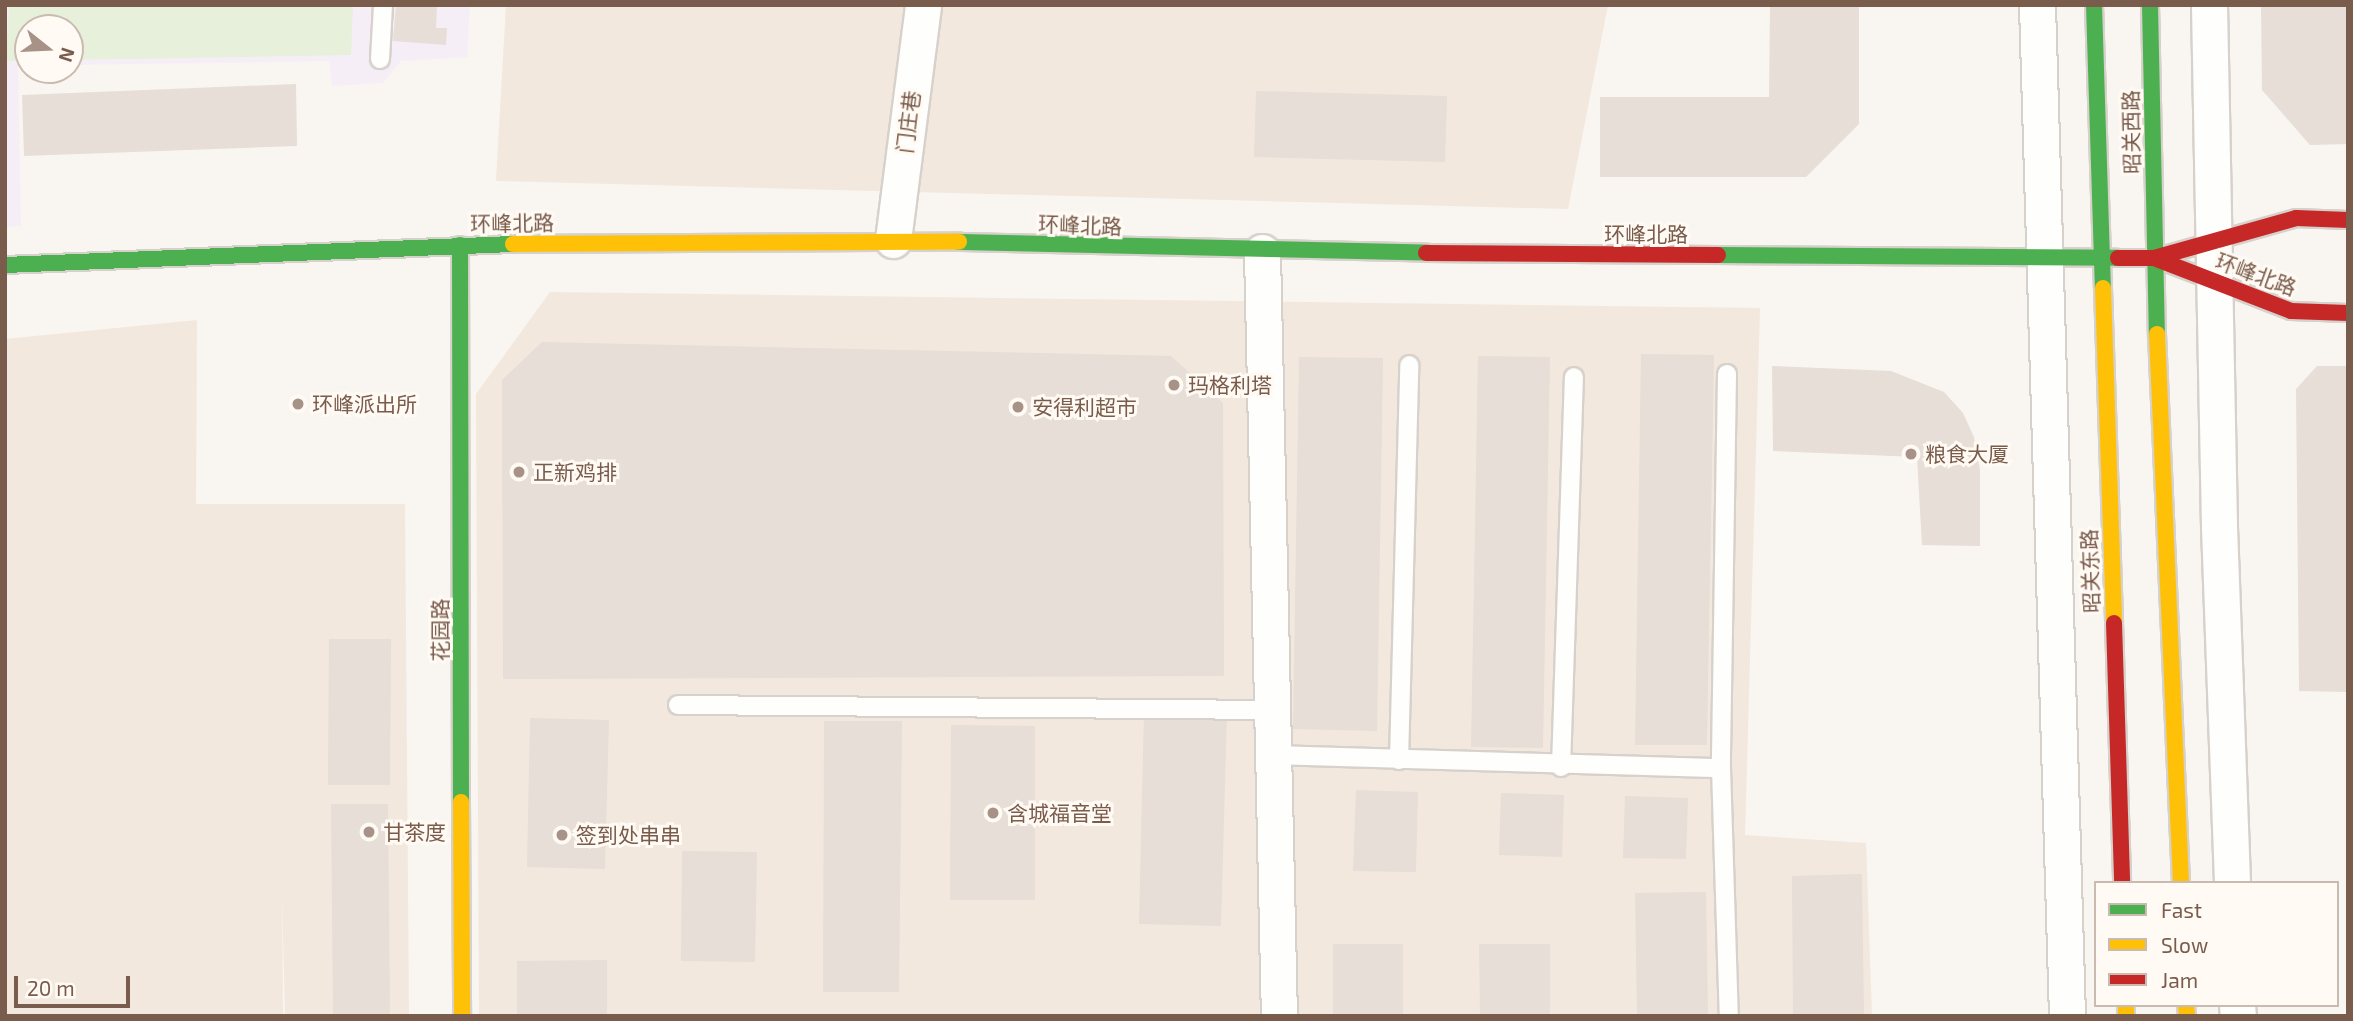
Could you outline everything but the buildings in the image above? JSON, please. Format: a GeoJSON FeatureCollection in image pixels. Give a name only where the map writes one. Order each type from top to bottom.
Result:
{"type":"FeatureCollection","features":[{"type":"Feature","properties":{"kind":"main road","name":"昭关西路"},"geometry":{"type":"LineString","coordinates":[[2094,5],[2100,258]]}},
{"type":"Feature","properties":{"kind":"main road","name":"昭关西路"},"geometry":{"type":"LineString","coordinates":[[2150,5],[2154,258]]}},
{"type":"Feature","properties":{"kind":"main road","name":"环峰北路"},"geometry":{"type":"LineString","coordinates":[[5,264],[460,245],[893,240],[1262,252],[2154,258],[2296,218],[2348,220]]}},
{"type":"Feature","properties":{"kind":"main road","name":"花园路"},"geometry":{"type":"LineString","coordinates":[[460,245],[462,1016]]}},
{"type":"Feature","properties":{"kind":"main road","name":"昭关东路"},"geometry":{"type":"LineString","coordinates":[[2100,258],[2122,881]]}},
{"type":"Feature","properties":{"kind":"main road","name":"环峰北路"},"geometry":{"type":"LineString","coordinates":[[2154,258],[2291,312],[2348,313]]}},
{"type":"Feature","properties":{"kind":"main road"},"geometry":{"type":"LineString","coordinates":[[2154,258],[2181,881]]}},
{"type":"Feature","properties":{"kind":"street","name":"门庄巷"},"geometry":{"type":"LineString","coordinates":[[893,240],[923,5]]}},
{"type":"Feature","properties":{"kind":"street"},"geometry":{"type":"LineString","coordinates":[[2037,5],[2067,1016]]}},
{"type":"Feature","properties":{"kind":"street"},"geometry":{"type":"LineString","coordinates":[[2209,5],[2219,527],[2232,881]]}},
{"type":"Feature","properties":{"kind":"street"},"geometry":{"type":"LineString","coordinates":[[1262,252],[1279,1016]]}},
{"type":"Feature","properties":{"kind":"lane"},"geometry":{"type":"LineString","coordinates":[[380,59],[383,5]]}},
{"type":"Feature","properties":{"kind":"lane"},"geometry":{"type":"LineString","coordinates":[[1399,760],[1409,365]]}},
{"type":"Feature","properties":{"kind":"lane"},"geometry":{"type":"LineString","coordinates":[[1727,374],[1721,768],[1729,1016]]}},
{"type":"Feature","properties":{"kind":"lane"},"geometry":{"type":"LineString","coordinates":[[1561,767],[1574,377]]}},
{"type":"Feature","properties":{"kind":"lane"},"geometry":{"type":"LineString","coordinates":[[678,705],[1272,710]]}},
{"type":"Feature","properties":{"kind":"lane"},"geometry":{"type":"LineString","coordinates":[[1273,755],[1561,767],[1721,768]]}},
{"type":"Feature","properties":{"kind":"shaded area"},"geometry":{"type":"Polygon","coordinates":[[[5,5],[470,5],[467,57],[401,61],[383,83],[332,86],[329,61],[84,65],[84,14],[14,14],[14,84],[18,84],[21,226],[5,227],[5,5]]]}},
{"type":"Feature","properties":{"kind":"shaded area"},"geometry":{"type":"Polygon","coordinates":[[[506,5],[1608,5],[1568,209],[496,181],[506,5]]]}},
{"type":"Feature","properties":{"kind":"shaded area"},"geometry":{"type":"Polygon","coordinates":[[[550,292],[1760,308],[1745,835],[1866,843],[1872,1016],[479,1016],[476,394],[550,292]]]}},
{"type":"Feature","properties":{"kind":"shaded area"},"geometry":{"type":"Polygon","coordinates":[[[197,320],[196,504],[405,504],[409,1016],[285,1016],[282,893],[283,1016],[5,1016],[5,339],[197,320]]]}},
{"type":"Feature","properties":{"kind":"green space"},"geometry":{"type":"Polygon","coordinates":[[[9,5],[353,5],[351,55],[84,60],[84,14],[14,14],[14,61],[6,61],[9,5]]]}},
{"type":"Feature","properties":{"kind":"traffic: fast"},"geometry":{"type":"LineString","coordinates":[[2094,5],[2103,288]]}},
{"type":"Feature","properties":{"kind":"traffic: fast"},"geometry":{"type":"LineString","coordinates":[[2150,5],[2157,334]]}},
{"type":"Feature","properties":{"kind":"traffic: fast"},"geometry":{"type":"LineString","coordinates":[[959,242],[1426,253]]}},
{"type":"Feature","properties":{"kind":"traffic: fast"},"geometry":{"type":"LineString","coordinates":[[5,265],[513,244]]}},
{"type":"Feature","properties":{"kind":"traffic: fast"},"geometry":{"type":"LineString","coordinates":[[460,245],[461,802]]}},
{"type":"Feature","properties":{"kind":"traffic: fast"},"geometry":{"type":"LineString","coordinates":[[1718,255],[2118,258]]}},
{"type":"Feature","properties":{"kind":"traffic: slow"},"geometry":{"type":"LineString","coordinates":[[513,244],[959,242]]}},
{"type":"Feature","properties":{"kind":"traffic: slow"},"geometry":{"type":"LineString","coordinates":[[2103,288],[2114,623]]}},
{"type":"Feature","properties":{"kind":"traffic: slow"},"geometry":{"type":"LineString","coordinates":[[2157,334],[2181,881]]}},
{"type":"Feature","properties":{"kind":"traffic: slow"},"geometry":{"type":"LineString","coordinates":[[461,802],[462,1016]]}},
{"type":"Feature","properties":{"kind":"traffic: slow"},"geometry":{"type":"LineString","coordinates":[[2126,1007],[2126,1016]]}},
{"type":"Feature","properties":{"kind":"traffic: slow"},"geometry":{"type":"LineString","coordinates":[[2186,1007],[2187,1016]]}},
{"type":"Feature","properties":{"kind":"traffic: jam"},"geometry":{"type":"LineString","coordinates":[[2118,258],[2154,258],[2296,218],[2348,220]]}},
{"type":"Feature","properties":{"kind":"traffic: jam"},"geometry":{"type":"LineString","coordinates":[[1426,253],[1718,255]]}},
{"type":"Feature","properties":{"kind":"traffic: jam"},"geometry":{"type":"LineString","coordinates":[[2154,258],[2291,311],[2348,313]]}},
{"type":"Feature","properties":{"kind":"traffic: jam"},"geometry":{"type":"LineString","coordinates":[[2114,623],[2122,881]]}},
{"type":"Feature","properties":{"kind":"place","name":"玛格利塔"},"geometry":{"type":"Point","coordinates":[1174,385]}},
{"type":"Feature","properties":{"kind":"place","name":"环峰派出所"},"geometry":{"type":"Point","coordinates":[298,404]}},
{"type":"Feature","properties":{"kind":"place","name":"安得利超市"},"geometry":{"type":"Point","coordinates":[1018,407]}},
{"type":"Feature","properties":{"kind":"place","name":"粮食大厦"},"geometry":{"type":"Point","coordinates":[1911,454]}},
{"type":"Feature","properties":{"kind":"place","name":"正新鸡排"},"geometry":{"type":"Point","coordinates":[519,472]}},
{"type":"Feature","properties":{"kind":"place","name":"含城福音堂"},"geometry":{"type":"Point","coordinates":[993,813]}},
{"type":"Feature","properties":{"kind":"place","name":"甘茶度"},"geometry":{"type":"Point","coordinates":[369,832]}},
{"type":"Feature","properties":{"kind":"place","name":"签到处串串"},"geometry":{"type":"Point","coordinates":[562,835]}}]}
